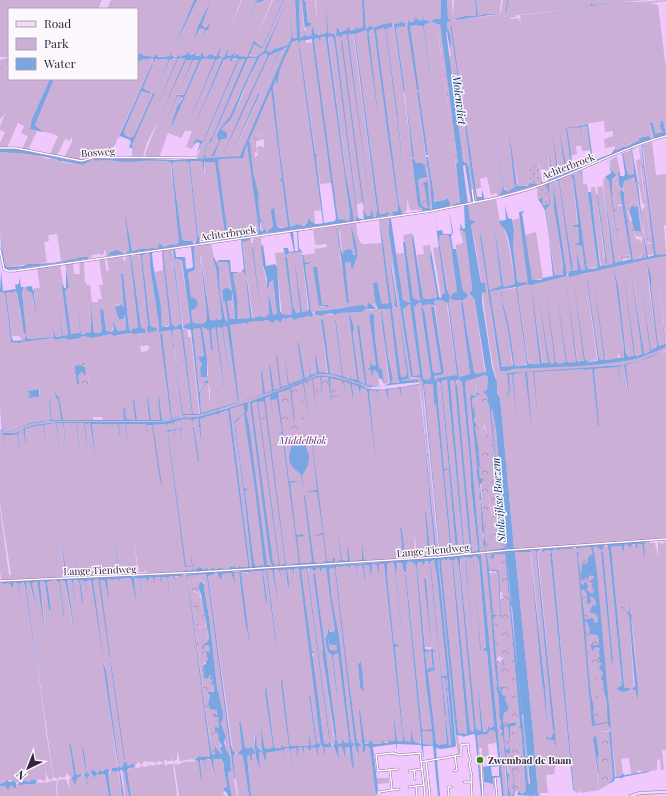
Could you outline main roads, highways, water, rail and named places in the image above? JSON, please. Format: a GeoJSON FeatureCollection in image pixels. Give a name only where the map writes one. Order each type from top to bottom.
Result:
{"type":"FeatureCollection","features":[{"type":"Feature","properties":{"kind":"water"},"geometry":{"type":"Polygon","coordinates":[[[194,0],[197,0],[173,51],[194,0]]]}},
{"type":"Feature","properties":{"kind":"water"},"geometry":{"type":"Polygon","coordinates":[[[211,0],[202,25],[205,28],[210,24],[200,44],[205,30],[200,28],[194,39],[198,26],[211,0]]]}},
{"type":"Feature","properties":{"kind":"water"},"geometry":{"type":"Polygon","coordinates":[[[257,0],[265,0],[262,2],[257,2],[236,50],[257,0]]]}},
{"type":"Feature","properties":{"kind":"water"},"geometry":{"type":"Polygon","coordinates":[[[284,0],[263,47],[261,48],[254,44],[249,56],[256,57],[264,51],[287,0],[266,51],[270,53],[275,48],[288,45],[291,39],[290,11],[292,38],[297,38],[295,0],[299,0],[300,38],[304,36],[306,32],[306,36],[311,36],[313,27],[315,35],[317,34],[317,26],[318,35],[325,34],[327,31],[326,0],[328,33],[335,34],[358,218],[362,220],[355,222],[357,215],[334,39],[332,36],[328,37],[328,39],[346,175],[354,220],[351,222],[349,221],[350,214],[325,37],[321,37],[320,42],[318,38],[314,39],[314,42],[338,219],[347,220],[348,222],[268,233],[268,231],[273,227],[271,210],[274,208],[277,227],[288,227],[282,181],[279,180],[282,178],[271,90],[249,141],[253,172],[259,196],[260,219],[263,221],[260,222],[260,229],[262,232],[265,229],[267,233],[243,237],[242,222],[245,234],[251,235],[251,228],[253,232],[259,231],[247,144],[243,158],[220,159],[218,161],[228,236],[231,238],[236,235],[242,236],[242,238],[217,241],[225,235],[215,162],[204,162],[204,173],[202,161],[191,161],[198,236],[203,240],[211,239],[211,236],[213,236],[216,241],[195,244],[197,237],[189,163],[185,161],[173,162],[172,165],[182,239],[185,241],[192,241],[194,244],[108,256],[109,253],[116,250],[125,253],[129,250],[125,212],[132,251],[149,249],[151,247],[156,249],[159,246],[159,243],[164,247],[172,244],[176,245],[179,242],[171,163],[155,161],[95,161],[93,159],[174,160],[240,156],[287,47],[280,51],[232,154],[258,94],[260,93],[279,51],[269,56],[223,155],[267,55],[266,53],[260,56],[234,113],[230,120],[221,129],[227,133],[227,138],[221,139],[214,156],[210,156],[212,155],[219,141],[217,136],[219,130],[230,116],[256,58],[248,58],[211,142],[207,144],[204,155],[208,157],[203,157],[206,144],[213,135],[245,59],[239,60],[196,157],[200,143],[197,142],[192,147],[196,139],[203,141],[238,59],[233,58],[231,62],[229,58],[224,60],[193,129],[223,57],[216,60],[186,129],[215,59],[206,58],[201,60],[172,126],[171,125],[177,107],[183,98],[177,97],[165,122],[177,95],[184,95],[199,60],[193,60],[179,91],[192,60],[186,60],[159,119],[185,59],[178,59],[153,116],[177,59],[174,58],[170,60],[155,91],[169,59],[155,59],[153,63],[153,58],[147,59],[146,61],[145,59],[140,60],[138,63],[138,55],[142,52],[141,55],[154,57],[155,54],[159,57],[170,56],[172,52],[172,56],[176,57],[179,55],[180,57],[188,52],[190,55],[196,53],[195,56],[200,56],[204,49],[203,55],[206,57],[210,54],[215,56],[217,55],[221,46],[219,56],[224,57],[228,49],[227,56],[232,55],[235,51],[234,57],[237,54],[239,56],[247,57],[254,41],[261,47],[263,46],[284,0]],[[312,39],[300,41],[299,47],[298,40],[292,42],[279,74],[278,86],[276,80],[273,87],[290,227],[296,224],[304,226],[308,222],[308,219],[315,224],[323,223],[299,48],[315,153],[317,155],[324,223],[335,221],[336,218],[312,39]]]}},
{"type":"Feature","properties":{"kind":"water"},"geometry":{"type":"Polygon","coordinates":[[[302,0],[306,3],[308,23],[311,23],[310,26],[305,27],[305,31],[302,0]]]}},
{"type":"Feature","properties":{"kind":"water"},"geometry":{"type":"Polygon","coordinates":[[[362,0],[364,0],[366,30],[355,34],[379,211],[380,214],[385,214],[386,212],[391,215],[364,220],[363,209],[368,216],[371,215],[371,208],[374,218],[377,210],[354,34],[348,34],[370,205],[347,36],[346,34],[342,35],[341,38],[336,36],[337,27],[340,32],[347,30],[348,26],[351,31],[356,29],[356,26],[358,29],[363,27],[362,0]]]}},
{"type":"Feature","properties":{"kind":"water"},"geometry":{"type":"Polygon","coordinates":[[[441,0],[447,0],[448,19],[451,20],[447,23],[447,28],[451,38],[450,49],[446,31],[463,161],[469,168],[473,203],[469,203],[471,202],[465,165],[463,166],[470,220],[475,221],[471,225],[481,283],[485,283],[486,292],[482,293],[482,302],[492,367],[497,383],[497,393],[500,398],[514,549],[510,549],[511,551],[539,549],[540,550],[537,552],[533,550],[530,552],[515,552],[538,796],[535,796],[534,793],[534,796],[517,795],[520,790],[520,793],[523,794],[526,790],[521,729],[519,727],[505,554],[495,554],[493,559],[490,558],[491,554],[487,555],[489,569],[499,571],[501,620],[500,616],[498,616],[500,614],[498,572],[489,571],[493,613],[491,613],[486,556],[484,555],[508,551],[484,552],[485,548],[483,544],[484,535],[482,530],[481,501],[479,498],[480,490],[477,474],[470,398],[471,394],[475,396],[477,394],[477,383],[478,393],[481,393],[472,399],[473,410],[475,411],[474,421],[477,425],[475,427],[479,453],[477,454],[479,455],[480,467],[478,470],[481,469],[479,471],[480,478],[484,479],[480,485],[486,551],[504,548],[497,480],[495,478],[497,476],[489,404],[487,401],[488,398],[485,393],[482,392],[487,390],[488,377],[485,375],[466,381],[465,384],[480,552],[471,553],[455,385],[457,385],[472,551],[478,550],[462,382],[459,379],[456,383],[454,380],[450,381],[464,543],[466,551],[469,552],[464,554],[447,379],[442,381],[441,385],[437,381],[437,389],[444,469],[449,469],[442,386],[458,546],[459,552],[462,554],[456,553],[448,470],[444,471],[452,551],[454,555],[451,555],[433,384],[424,384],[440,549],[442,556],[440,556],[423,384],[420,377],[411,377],[389,234],[389,219],[394,218],[391,219],[403,300],[410,303],[403,242],[405,242],[413,298],[420,301],[412,238],[413,234],[423,298],[435,299],[437,296],[430,258],[431,250],[439,297],[441,298],[445,293],[434,211],[437,231],[442,230],[443,234],[451,234],[449,209],[453,232],[451,236],[453,249],[456,249],[463,291],[469,295],[462,301],[452,300],[450,298],[449,303],[441,300],[434,301],[435,305],[428,304],[422,306],[420,302],[414,307],[423,379],[428,380],[431,377],[421,307],[423,308],[425,314],[433,372],[436,373],[441,372],[431,307],[434,306],[444,373],[434,376],[434,378],[437,380],[438,378],[457,375],[448,305],[459,377],[470,374],[461,303],[463,302],[474,372],[476,374],[486,372],[474,298],[469,294],[472,287],[465,232],[461,231],[460,223],[463,229],[465,228],[464,204],[453,206],[452,204],[460,203],[456,164],[458,163],[440,24],[437,24],[438,34],[436,23],[430,22],[434,19],[441,19],[441,0]],[[440,235],[439,241],[447,289],[450,297],[453,293],[457,292],[450,239],[448,235],[440,235]],[[409,304],[403,309],[413,376],[420,375],[409,304]],[[491,409],[498,478],[500,478],[496,428],[491,409]],[[499,479],[500,501],[506,549],[501,479],[499,479]],[[507,554],[510,600],[511,603],[507,554]],[[511,606],[513,630],[518,674],[512,607],[511,606]],[[523,714],[522,715],[528,783],[530,783],[523,714]]]}},
{"type":"Feature","properties":{"kind":"water"},"geometry":{"type":"Polygon","coordinates":[[[475,0],[478,16],[485,14],[497,14],[456,20],[457,18],[465,16],[476,15],[475,0]]]}},
{"type":"Feature","properties":{"kind":"water"},"geometry":{"type":"Polygon","coordinates":[[[591,0],[592,5],[619,3],[453,22],[588,6],[591,5],[591,0]]]}},
{"type":"Feature","properties":{"kind":"water"},"geometry":{"type":"Polygon","coordinates":[[[423,16],[424,20],[430,21],[429,23],[425,24],[424,27],[432,88],[423,26],[417,25],[410,26],[419,90],[417,90],[407,24],[410,19],[410,22],[414,21],[416,17],[418,20],[422,21],[423,16]]]}},
{"type":"Feature","properties":{"kind":"water"},"geometry":{"type":"Polygon","coordinates":[[[401,19],[402,23],[405,23],[406,26],[397,27],[396,29],[405,91],[403,87],[394,25],[400,23],[401,19]]]}},
{"type":"Feature","properties":{"kind":"water"},"geometry":{"type":"Polygon","coordinates":[[[392,23],[393,27],[387,28],[386,31],[398,117],[385,29],[383,28],[376,30],[399,205],[403,214],[393,216],[392,212],[398,211],[398,206],[386,123],[383,123],[386,122],[374,30],[373,29],[367,33],[366,29],[371,25],[373,28],[392,23]]]}},
{"type":"Feature","properties":{"kind":"water"},"geometry":{"type":"Polygon","coordinates":[[[367,35],[369,35],[379,123],[367,35]]]}},
{"type":"Feature","properties":{"kind":"water"},"geometry":{"type":"Polygon","coordinates":[[[342,40],[364,207],[341,41],[342,40]]]}},
{"type":"Feature","properties":{"kind":"water"},"geometry":{"type":"Polygon","coordinates":[[[153,64],[143,88],[150,92],[150,94],[141,92],[124,131],[124,134],[130,138],[134,136],[152,94],[155,93],[132,145],[134,149],[132,156],[133,149],[129,147],[131,143],[130,140],[120,136],[117,140],[153,64]]]}},
{"type":"Feature","properties":{"kind":"water"},"geometry":{"type":"Polygon","coordinates":[[[50,80],[54,80],[35,125],[43,132],[30,129],[32,119],[50,80]]]}},
{"type":"Feature","properties":{"kind":"water"},"geometry":{"type":"Polygon","coordinates":[[[417,92],[419,92],[428,155],[426,155],[417,92]]]}},
{"type":"Feature","properties":{"kind":"water"},"geometry":{"type":"Polygon","coordinates":[[[405,93],[414,157],[412,157],[405,93]]]}},
{"type":"Feature","properties":{"kind":"water"},"geometry":{"type":"Polygon","coordinates":[[[463,110],[477,197],[482,197],[482,190],[485,200],[477,201],[472,181],[463,110]]]}},
{"type":"Feature","properties":{"kind":"water"},"geometry":{"type":"Polygon","coordinates":[[[493,114],[504,189],[508,192],[516,186],[528,186],[530,183],[537,185],[499,196],[503,188],[493,114]]]}},
{"type":"Feature","properties":{"kind":"water"},"geometry":{"type":"Polygon","coordinates":[[[397,119],[398,119],[407,195],[397,119]]]}},
{"type":"Feature","properties":{"kind":"water"},"geometry":{"type":"Polygon","coordinates":[[[661,121],[663,121],[666,135],[654,139],[650,123],[653,123],[655,134],[662,132],[660,126],[661,121]]]}},
{"type":"Feature","properties":{"kind":"water"},"geometry":{"type":"Polygon","coordinates":[[[588,124],[593,160],[611,154],[615,149],[617,150],[633,143],[634,144],[635,142],[639,141],[639,138],[649,136],[652,139],[592,163],[587,126],[581,127],[582,142],[580,127],[567,128],[573,168],[578,167],[579,162],[579,166],[582,168],[548,181],[547,179],[551,177],[548,149],[553,175],[555,176],[557,173],[552,130],[560,175],[565,170],[559,129],[567,170],[571,168],[566,128],[588,124]]]}},
{"type":"Feature","properties":{"kind":"water"},"geometry":{"type":"Polygon","coordinates":[[[509,132],[517,185],[514,183],[509,132]]]}},
{"type":"Feature","properties":{"kind":"water"},"geometry":{"type":"Polygon","coordinates":[[[651,142],[642,147],[656,254],[666,254],[666,256],[569,277],[568,274],[570,271],[578,270],[576,248],[581,270],[585,270],[582,246],[575,244],[574,234],[575,243],[579,243],[578,227],[573,226],[577,225],[578,223],[573,179],[571,176],[561,179],[574,174],[587,268],[598,268],[586,185],[583,183],[587,185],[588,192],[591,192],[600,266],[613,264],[603,179],[615,263],[631,259],[620,193],[621,189],[624,192],[633,260],[646,257],[643,231],[648,257],[654,255],[641,146],[651,142]]]}},
{"type":"Feature","properties":{"kind":"water"},"geometry":{"type":"Polygon","coordinates":[[[638,147],[632,150],[638,183],[635,183],[634,177],[624,181],[621,189],[618,172],[620,172],[620,176],[624,176],[625,174],[622,153],[627,172],[629,175],[634,174],[633,159],[630,150],[638,147]]]}},
{"type":"Feature","properties":{"kind":"water"},"geometry":{"type":"Polygon","coordinates":[[[0,149],[16,149],[79,162],[91,161],[82,165],[61,162],[42,156],[0,152],[0,149]]]}},
{"type":"Feature","properties":{"kind":"water"},"geometry":{"type":"Polygon","coordinates":[[[426,157],[428,157],[434,202],[446,200],[447,197],[451,204],[450,206],[434,210],[432,209],[426,157]]]}},
{"type":"Feature","properties":{"kind":"water"},"geometry":{"type":"Polygon","coordinates":[[[412,159],[414,159],[416,163],[422,163],[425,167],[427,177],[419,179],[418,181],[421,205],[426,208],[428,207],[424,183],[427,181],[430,204],[429,208],[431,210],[422,211],[422,209],[418,206],[412,159]]]}},
{"type":"Feature","properties":{"kind":"water"},"geometry":{"type":"Polygon","coordinates":[[[609,160],[612,171],[616,174],[616,176],[612,179],[612,194],[619,255],[609,181],[605,177],[611,173],[609,160]]]}},
{"type":"Feature","properties":{"kind":"water"},"geometry":{"type":"Polygon","coordinates":[[[559,179],[573,269],[571,270],[559,184],[558,181],[556,181],[559,179]]]}},
{"type":"Feature","properties":{"kind":"water"},"geometry":{"type":"Polygon","coordinates":[[[553,182],[567,276],[531,285],[542,363],[548,362],[538,291],[549,361],[551,364],[555,363],[545,285],[556,362],[559,364],[566,362],[555,282],[567,362],[576,362],[566,280],[577,361],[584,361],[573,278],[585,360],[589,362],[598,360],[587,278],[599,358],[604,360],[593,274],[605,359],[624,358],[614,269],[618,286],[626,353],[628,357],[634,356],[623,268],[635,355],[637,356],[642,354],[631,267],[644,353],[646,354],[650,351],[639,264],[651,350],[657,347],[647,262],[651,276],[651,287],[659,346],[665,344],[656,261],[666,347],[632,360],[602,364],[500,371],[480,237],[481,233],[490,290],[501,286],[493,214],[503,285],[506,287],[513,285],[515,283],[509,243],[506,232],[499,221],[506,220],[505,205],[508,218],[512,219],[514,230],[513,246],[517,281],[519,283],[526,282],[528,284],[519,212],[524,211],[522,213],[532,280],[542,280],[543,278],[553,276],[549,239],[555,275],[563,275],[563,265],[554,208],[553,182]],[[528,284],[517,288],[528,362],[529,364],[540,364],[531,286],[528,284]],[[516,287],[491,291],[490,293],[502,367],[512,366],[513,364],[501,292],[508,321],[515,366],[527,365],[516,287]]]}},
{"type":"Feature","properties":{"kind":"water"},"geometry":{"type":"Polygon","coordinates":[[[550,183],[550,205],[546,209],[549,236],[545,210],[538,199],[543,199],[542,205],[549,204],[548,191],[545,184],[550,183]]]}},
{"type":"Feature","properties":{"kind":"water"},"geometry":{"type":"Polygon","coordinates":[[[638,184],[643,229],[643,230],[636,185],[638,184]]]}},
{"type":"Feature","properties":{"kind":"water"},"geometry":{"type":"Polygon","coordinates":[[[597,196],[607,263],[606,264],[597,196]]]}},
{"type":"Feature","properties":{"kind":"water"},"geometry":{"type":"Polygon","coordinates":[[[632,205],[634,207],[638,207],[641,231],[634,231],[629,211],[632,205]]]}},
{"type":"Feature","properties":{"kind":"water"},"geometry":{"type":"Polygon","coordinates":[[[379,221],[393,306],[392,309],[401,377],[404,377],[407,374],[399,314],[409,379],[402,381],[418,380],[419,382],[384,386],[390,383],[381,311],[393,379],[391,382],[400,383],[398,378],[390,309],[378,309],[375,300],[373,283],[377,282],[381,302],[383,304],[389,303],[379,221]]]}},
{"type":"Feature","properties":{"kind":"water"},"geometry":{"type":"Polygon","coordinates":[[[351,227],[356,242],[357,258],[353,269],[351,268],[351,263],[345,262],[349,303],[347,303],[337,229],[338,228],[341,250],[344,257],[343,252],[347,249],[352,250],[353,255],[355,255],[351,227]]]}},
{"type":"Feature","properties":{"kind":"water"},"geometry":{"type":"Polygon","coordinates":[[[301,230],[298,232],[299,248],[303,253],[288,253],[285,255],[283,246],[284,248],[288,248],[289,252],[294,251],[290,232],[293,232],[295,251],[298,251],[297,231],[301,230]]]}},
{"type":"Feature","properties":{"kind":"water"},"geometry":{"type":"Polygon","coordinates":[[[0,233],[5,265],[7,267],[53,263],[84,257],[88,257],[88,259],[6,270],[3,265],[0,233]]]}},
{"type":"Feature","properties":{"kind":"water"},"geometry":{"type":"Polygon","coordinates":[[[249,238],[249,240],[242,242],[252,318],[262,316],[264,318],[269,314],[268,293],[273,315],[277,314],[273,280],[270,282],[268,289],[267,288],[267,279],[263,266],[261,246],[263,245],[266,266],[275,264],[277,267],[280,311],[282,314],[291,315],[292,310],[285,257],[287,257],[293,307],[296,313],[300,312],[300,310],[294,256],[302,312],[308,311],[309,309],[302,255],[305,263],[315,262],[305,265],[311,311],[313,314],[312,318],[310,316],[302,319],[301,317],[294,320],[291,317],[287,319],[287,321],[286,318],[282,319],[281,323],[278,320],[274,321],[273,324],[270,321],[264,320],[263,324],[263,322],[258,321],[248,322],[246,326],[244,323],[230,325],[239,402],[263,394],[262,371],[265,393],[272,391],[269,365],[274,390],[280,388],[277,355],[281,387],[288,385],[284,354],[289,384],[303,379],[297,342],[299,344],[305,378],[310,376],[307,357],[311,375],[317,373],[316,356],[319,372],[328,373],[321,320],[323,319],[330,373],[342,376],[336,320],[343,376],[350,379],[350,371],[351,379],[357,380],[350,315],[354,327],[353,335],[359,381],[365,384],[357,326],[359,325],[367,385],[382,386],[371,387],[330,374],[318,374],[298,383],[200,415],[183,415],[172,419],[162,421],[50,421],[27,425],[11,432],[0,431],[2,429],[0,407],[3,431],[11,431],[22,426],[29,424],[51,420],[50,400],[52,420],[61,420],[56,392],[57,396],[59,397],[63,420],[92,420],[93,418],[93,420],[124,420],[123,409],[125,408],[126,419],[135,420],[134,398],[137,420],[149,420],[148,397],[151,420],[160,420],[158,397],[162,420],[171,419],[160,334],[162,333],[172,418],[182,415],[174,348],[171,340],[171,330],[159,332],[150,256],[148,252],[154,252],[152,253],[160,299],[162,317],[161,326],[168,327],[170,325],[162,251],[167,250],[163,252],[172,325],[176,327],[181,324],[170,250],[175,269],[193,414],[200,414],[191,330],[183,328],[184,325],[190,323],[190,320],[182,261],[174,259],[173,249],[175,249],[176,257],[185,257],[186,269],[192,268],[193,266],[191,247],[194,246],[195,269],[188,274],[191,297],[196,299],[198,304],[196,308],[191,311],[193,323],[203,324],[207,320],[200,252],[210,319],[213,321],[216,319],[212,283],[216,318],[218,320],[222,319],[214,257],[219,268],[220,294],[225,319],[228,322],[222,290],[226,288],[230,289],[232,292],[232,300],[227,302],[230,319],[235,318],[234,304],[228,262],[219,262],[218,260],[230,260],[231,272],[239,272],[233,274],[237,297],[238,319],[250,318],[246,277],[244,272],[241,271],[244,269],[241,241],[242,239],[249,238]],[[224,326],[223,328],[232,401],[222,328],[219,327],[217,329],[226,404],[215,327],[211,330],[212,351],[209,330],[202,327],[207,358],[207,377],[201,377],[200,368],[202,365],[198,357],[204,356],[200,328],[193,329],[199,391],[205,381],[208,380],[210,406],[208,383],[205,383],[200,393],[201,413],[238,402],[227,327],[224,326]],[[173,330],[172,342],[174,346],[183,414],[192,414],[181,330],[173,330]]]}},
{"type":"Feature","properties":{"kind":"water"},"geometry":{"type":"Polygon","coordinates":[[[253,247],[261,314],[252,248],[253,247]]]}},
{"type":"Feature","properties":{"kind":"water"},"geometry":{"type":"Polygon","coordinates":[[[146,253],[142,256],[150,324],[151,327],[157,328],[156,331],[148,333],[141,258],[140,255],[134,255],[146,253]]]}},
{"type":"Feature","properties":{"kind":"water"},"geometry":{"type":"Polygon","coordinates":[[[130,255],[141,327],[145,329],[146,333],[131,333],[114,336],[111,334],[93,338],[82,336],[80,338],[69,340],[65,338],[55,340],[53,338],[20,343],[11,342],[5,294],[0,292],[1,271],[3,291],[16,289],[15,285],[19,284],[19,276],[21,287],[24,287],[22,292],[26,333],[24,334],[17,292],[6,293],[12,339],[14,341],[25,340],[26,335],[28,339],[54,337],[53,326],[56,337],[62,336],[59,309],[63,336],[68,335],[62,285],[63,284],[64,288],[66,288],[66,269],[69,287],[65,291],[71,334],[80,333],[78,306],[81,334],[83,335],[91,332],[90,305],[94,333],[100,333],[102,331],[100,310],[103,309],[106,331],[112,332],[114,329],[114,322],[117,331],[126,330],[125,314],[124,319],[119,319],[115,307],[122,304],[124,309],[121,274],[123,274],[129,328],[131,332],[132,329],[138,328],[130,255]]]}},
{"type":"Feature","properties":{"kind":"water"},"geometry":{"type":"Polygon","coordinates":[[[391,264],[398,308],[394,306],[395,299],[391,264]]]}},
{"type":"Feature","properties":{"kind":"water"},"geometry":{"type":"Polygon","coordinates":[[[313,267],[317,267],[322,305],[328,305],[328,307],[319,306],[313,267]]]}},
{"type":"Feature","properties":{"kind":"water"},"geometry":{"type":"Polygon","coordinates":[[[32,286],[33,291],[35,288],[34,296],[37,317],[32,293],[25,287],[32,286]]]}},
{"type":"Feature","properties":{"kind":"water"},"geometry":{"type":"Polygon","coordinates":[[[368,303],[375,307],[375,309],[366,309],[361,312],[339,313],[335,315],[325,314],[322,316],[314,314],[316,311],[363,305],[367,308],[368,303]]]}},
{"type":"Feature","properties":{"kind":"water"},"geometry":{"type":"Polygon","coordinates":[[[374,314],[375,338],[379,367],[382,369],[384,384],[381,378],[379,379],[378,373],[374,370],[372,382],[371,370],[368,369],[370,367],[370,361],[372,366],[376,365],[369,315],[374,314]]]}},
{"type":"Feature","properties":{"kind":"water"},"geometry":{"type":"Polygon","coordinates":[[[666,350],[649,358],[626,365],[629,398],[624,365],[619,367],[622,398],[618,367],[594,369],[599,426],[592,369],[534,372],[538,418],[533,372],[527,372],[532,431],[525,372],[513,374],[517,421],[512,374],[509,375],[510,392],[506,398],[509,391],[507,373],[622,365],[639,361],[666,350]]]}},
{"type":"Feature","properties":{"kind":"water"},"geometry":{"type":"Polygon","coordinates":[[[79,365],[85,367],[86,376],[82,372],[78,375],[79,384],[77,384],[75,366],[79,365]]]}},
{"type":"Feature","properties":{"kind":"water"},"geometry":{"type":"Polygon","coordinates":[[[317,376],[327,376],[338,378],[359,384],[369,389],[382,389],[378,391],[379,401],[377,391],[369,390],[376,463],[367,390],[361,387],[360,394],[358,386],[352,384],[353,393],[357,393],[353,394],[353,399],[350,383],[344,381],[345,393],[343,381],[330,378],[331,396],[342,395],[331,397],[332,402],[331,401],[328,377],[321,377],[323,401],[320,377],[313,379],[316,409],[312,379],[304,383],[309,422],[303,383],[291,388],[295,421],[290,389],[278,393],[289,481],[300,481],[290,483],[296,534],[303,534],[303,536],[297,537],[300,563],[310,563],[312,561],[305,495],[314,562],[318,564],[288,565],[299,563],[282,434],[278,434],[282,432],[277,399],[271,400],[274,421],[270,396],[265,398],[286,566],[281,566],[285,563],[264,401],[258,402],[280,566],[277,566],[279,564],[257,401],[252,403],[253,413],[273,563],[276,566],[272,566],[270,561],[250,402],[248,403],[248,410],[246,413],[249,425],[267,565],[270,565],[270,567],[265,567],[264,565],[244,414],[235,423],[244,488],[249,489],[245,491],[254,563],[256,566],[263,565],[263,567],[252,568],[234,422],[245,412],[243,405],[230,409],[250,568],[228,569],[231,566],[238,568],[239,565],[241,567],[248,567],[248,564],[228,410],[219,413],[220,418],[218,414],[212,414],[213,419],[211,415],[200,419],[202,447],[199,426],[194,427],[198,462],[193,428],[191,428],[199,425],[198,418],[193,420],[193,424],[192,420],[184,419],[180,420],[181,426],[179,420],[174,422],[174,427],[173,423],[167,424],[167,429],[166,424],[153,425],[162,486],[152,425],[147,425],[148,438],[146,424],[126,424],[128,444],[125,424],[119,424],[121,444],[118,424],[113,424],[112,426],[111,424],[92,424],[96,460],[90,423],[85,424],[88,455],[84,423],[77,423],[81,456],[76,423],[64,423],[66,446],[63,423],[57,423],[61,457],[56,423],[44,425],[46,444],[43,425],[25,429],[26,446],[23,429],[18,434],[20,453],[17,434],[4,435],[6,457],[3,434],[0,433],[16,433],[24,428],[34,425],[56,422],[163,422],[180,418],[197,417],[249,402],[317,376]]]}},
{"type":"Feature","properties":{"kind":"water"},"geometry":{"type":"Polygon","coordinates":[[[419,384],[437,557],[433,556],[435,554],[419,385],[401,387],[401,396],[399,388],[388,390],[389,404],[386,390],[384,389],[419,384]]]}},
{"type":"Feature","properties":{"kind":"water"},"geometry":{"type":"Polygon","coordinates":[[[39,389],[39,397],[28,398],[30,395],[28,391],[39,389]]]}},
{"type":"Feature","properties":{"kind":"water"},"geometry":{"type":"Polygon","coordinates":[[[310,423],[327,561],[332,562],[333,558],[335,558],[335,563],[320,564],[326,561],[323,535],[312,536],[323,533],[317,492],[306,492],[317,490],[310,423]]]}},
{"type":"Feature","properties":{"kind":"water"},"geometry":{"type":"Polygon","coordinates":[[[183,428],[181,430],[184,456],[180,429],[175,430],[175,439],[174,430],[168,432],[186,566],[192,566],[190,553],[193,566],[195,566],[185,567],[167,430],[183,428]]]}},
{"type":"Feature","properties":{"kind":"water"},"geometry":{"type":"Polygon","coordinates":[[[296,436],[298,439],[302,438],[304,441],[309,456],[308,465],[302,476],[304,494],[301,474],[293,467],[289,457],[289,453],[296,436]]]}},
{"type":"Feature","properties":{"kind":"water"},"geometry":{"type":"Polygon","coordinates":[[[426,511],[431,557],[425,557],[428,554],[426,511]]]}},
{"type":"Feature","properties":{"kind":"water"},"geometry":{"type":"Polygon","coordinates":[[[113,527],[119,573],[124,573],[125,566],[126,573],[129,574],[127,575],[115,576],[118,574],[113,527]]]}},
{"type":"Feature","properties":{"kind":"water"},"geometry":{"type":"Polygon","coordinates":[[[400,527],[402,529],[405,554],[408,558],[406,559],[400,559],[403,556],[400,527]]]}},
{"type":"Feature","properties":{"kind":"water"},"geometry":{"type":"Polygon","coordinates":[[[337,528],[342,560],[348,560],[348,548],[350,561],[362,560],[362,543],[364,561],[337,563],[337,561],[341,560],[337,528]]]}},
{"type":"Feature","properties":{"kind":"water"},"geometry":{"type":"Polygon","coordinates":[[[61,541],[67,576],[71,575],[71,567],[73,575],[78,574],[74,550],[79,575],[84,575],[85,572],[87,575],[95,576],[62,578],[65,575],[61,541]]]}},
{"type":"Feature","properties":{"kind":"water"},"geometry":{"type":"Polygon","coordinates":[[[646,541],[644,544],[645,556],[642,544],[637,544],[636,548],[635,544],[632,544],[631,548],[626,544],[624,546],[624,554],[622,546],[611,546],[624,685],[625,688],[630,688],[630,690],[623,692],[617,689],[622,684],[607,544],[646,541]]]}},
{"type":"Feature","properties":{"kind":"water"},"geometry":{"type":"Polygon","coordinates":[[[606,544],[601,550],[596,546],[593,548],[597,572],[611,729],[607,723],[592,726],[577,552],[579,553],[578,558],[581,578],[582,564],[588,563],[589,556],[593,554],[591,547],[579,548],[577,550],[576,547],[606,544]],[[589,575],[589,579],[586,578],[580,580],[581,584],[584,585],[584,582],[586,582],[588,586],[587,590],[592,594],[595,588],[591,587],[593,583],[589,582],[595,577],[589,575]],[[584,589],[581,590],[585,620],[592,618],[594,619],[594,622],[597,623],[598,618],[596,614],[589,612],[592,605],[596,606],[595,599],[590,596],[591,603],[587,604],[587,595],[584,589]],[[585,621],[587,655],[595,724],[608,722],[607,702],[603,681],[601,679],[603,672],[599,668],[602,663],[597,659],[600,657],[600,648],[595,647],[593,651],[590,645],[599,645],[599,638],[597,635],[589,634],[590,629],[585,621]]]}},
{"type":"Feature","properties":{"kind":"water"},"geometry":{"type":"Polygon","coordinates":[[[575,547],[572,549],[541,551],[543,549],[575,547]]]}},
{"type":"Feature","properties":{"kind":"water"},"geometry":{"type":"Polygon","coordinates":[[[603,551],[613,660],[612,666],[601,552],[603,551]]]}},
{"type":"Feature","properties":{"kind":"water"},"geometry":{"type":"Polygon","coordinates":[[[530,553],[545,686],[548,731],[542,683],[530,553]]]}},
{"type":"Feature","properties":{"kind":"water"},"geometry":{"type":"Polygon","coordinates":[[[537,553],[555,730],[553,731],[536,554],[537,553]]]}},
{"type":"Feature","properties":{"kind":"water"},"geometry":{"type":"Polygon","coordinates":[[[550,553],[552,553],[574,790],[573,790],[550,553]]]}},
{"type":"Feature","properties":{"kind":"water"},"geometry":{"type":"Polygon","coordinates":[[[473,554],[481,555],[504,796],[502,796],[500,777],[493,778],[495,796],[493,784],[484,782],[483,767],[499,764],[495,731],[490,730],[487,734],[477,735],[482,796],[475,735],[473,734],[463,737],[461,735],[464,733],[466,735],[467,733],[452,562],[470,731],[473,732],[474,728],[460,577],[458,561],[456,558],[453,561],[448,559],[445,561],[444,559],[441,561],[458,732],[456,732],[439,560],[438,561],[456,745],[455,747],[441,749],[436,748],[440,796],[438,796],[433,746],[423,746],[424,760],[421,745],[397,744],[397,751],[396,744],[373,747],[378,789],[376,796],[370,748],[367,746],[365,747],[365,751],[363,753],[360,710],[365,744],[369,744],[369,741],[371,741],[374,744],[382,744],[382,739],[384,743],[388,743],[389,738],[390,741],[395,741],[393,709],[397,740],[400,742],[403,740],[384,564],[379,564],[379,575],[377,565],[372,564],[371,577],[369,565],[364,565],[366,588],[362,565],[357,566],[358,582],[356,566],[351,565],[350,569],[348,566],[336,566],[336,570],[334,567],[329,569],[332,600],[339,636],[351,742],[355,744],[352,747],[354,769],[352,766],[349,747],[345,747],[345,757],[342,747],[338,746],[339,759],[333,745],[335,740],[337,740],[338,744],[342,743],[342,739],[345,743],[348,743],[349,741],[338,653],[333,655],[342,738],[332,657],[328,652],[325,639],[328,633],[328,627],[330,632],[335,631],[326,568],[322,568],[321,572],[319,568],[314,572],[312,569],[308,568],[307,573],[306,568],[301,570],[312,651],[314,652],[312,654],[324,743],[328,744],[330,741],[332,747],[325,747],[324,757],[323,746],[321,746],[299,569],[296,568],[294,570],[294,581],[293,570],[287,569],[289,584],[288,589],[286,570],[280,570],[282,582],[279,570],[276,569],[274,571],[278,603],[272,570],[267,570],[277,645],[265,570],[263,571],[267,598],[266,605],[262,571],[252,571],[250,573],[241,572],[250,644],[245,620],[239,572],[248,569],[305,567],[473,554]],[[474,556],[472,558],[463,557],[460,559],[460,565],[476,729],[481,731],[477,677],[484,732],[487,731],[488,726],[490,728],[494,726],[487,652],[483,650],[486,647],[479,561],[477,557],[474,556]],[[434,560],[431,561],[430,565],[428,561],[425,561],[424,565],[422,562],[418,562],[417,566],[425,649],[431,650],[432,647],[433,650],[436,650],[433,652],[435,671],[433,670],[428,672],[436,743],[439,745],[447,744],[446,720],[450,746],[445,678],[442,678],[446,714],[445,718],[430,566],[441,671],[442,676],[445,676],[447,675],[434,560]],[[408,561],[406,572],[404,572],[402,563],[397,563],[396,573],[412,734],[414,742],[421,744],[405,574],[422,730],[432,729],[426,684],[416,566],[414,563],[408,561]],[[392,562],[387,564],[394,644],[401,645],[395,647],[403,733],[405,741],[411,742],[411,724],[395,570],[392,562]],[[328,639],[330,650],[337,651],[336,641],[336,645],[331,645],[328,639]],[[431,651],[425,652],[427,670],[430,667],[433,668],[431,651]],[[447,677],[446,680],[453,745],[447,677]],[[422,731],[423,744],[433,745],[432,731],[422,731]],[[499,766],[491,767],[492,776],[499,776],[499,766]]]}},
{"type":"Feature","properties":{"kind":"water"},"geometry":{"type":"Polygon","coordinates":[[[465,560],[466,560],[475,666],[465,560]]]}},
{"type":"Feature","properties":{"kind":"water"},"geometry":{"type":"Polygon","coordinates":[[[200,567],[205,570],[206,567],[209,570],[213,567],[214,569],[218,569],[219,567],[226,569],[184,572],[186,569],[188,571],[192,570],[192,568],[194,570],[200,567]]]}},
{"type":"Feature","properties":{"kind":"water"},"geometry":{"type":"Polygon","coordinates":[[[226,571],[227,573],[228,571],[239,572],[234,573],[235,583],[231,573],[222,574],[221,580],[216,572],[226,571]]]}},
{"type":"Feature","properties":{"kind":"water"},"geometry":{"type":"Polygon","coordinates":[[[214,572],[213,575],[208,576],[231,745],[233,751],[236,753],[233,756],[235,777],[207,578],[205,574],[188,576],[188,581],[209,737],[213,755],[215,754],[215,746],[221,754],[222,752],[220,748],[222,746],[219,741],[218,732],[215,731],[215,727],[212,725],[219,728],[219,721],[217,720],[219,717],[215,717],[210,713],[217,715],[217,710],[210,709],[208,704],[210,696],[207,692],[214,692],[214,684],[212,685],[211,683],[214,680],[210,679],[210,674],[206,679],[203,676],[203,665],[206,664],[206,661],[208,660],[206,653],[209,652],[210,649],[208,645],[204,646],[203,650],[202,648],[209,638],[201,594],[198,587],[200,582],[202,582],[205,586],[204,588],[217,687],[223,712],[223,719],[221,723],[226,737],[224,742],[226,750],[230,756],[231,771],[228,772],[232,796],[228,796],[224,790],[224,788],[227,787],[227,784],[224,764],[221,759],[213,759],[215,779],[211,760],[205,760],[207,780],[204,760],[200,760],[201,780],[198,761],[194,760],[199,755],[199,757],[205,757],[207,755],[208,758],[210,755],[187,576],[185,575],[214,572]]]}},
{"type":"Feature","properties":{"kind":"water"},"geometry":{"type":"Polygon","coordinates":[[[335,572],[357,742],[361,744],[358,748],[359,758],[355,745],[335,572]]]}},
{"type":"Feature","properties":{"kind":"water"},"geometry":{"type":"Polygon","coordinates":[[[315,573],[337,738],[335,739],[322,652],[323,650],[313,574],[315,573]]]}},
{"type":"Feature","properties":{"kind":"water"},"geometry":{"type":"Polygon","coordinates":[[[183,574],[180,579],[180,576],[175,576],[174,580],[173,576],[168,577],[170,598],[167,577],[161,577],[161,582],[160,577],[155,577],[154,583],[153,578],[149,577],[147,583],[146,578],[140,579],[145,616],[139,578],[134,578],[136,603],[131,578],[120,580],[107,579],[109,604],[105,581],[100,580],[110,660],[98,579],[93,580],[104,662],[91,580],[86,581],[87,594],[85,581],[80,580],[83,601],[82,604],[79,581],[73,581],[77,615],[72,581],[67,581],[75,634],[65,581],[60,580],[64,619],[59,582],[55,580],[47,582],[51,609],[49,611],[45,582],[40,582],[45,631],[37,581],[32,583],[36,609],[30,583],[26,582],[27,590],[23,582],[19,584],[21,605],[18,584],[16,582],[13,583],[12,588],[9,583],[0,583],[1,582],[183,574]]]}},
{"type":"Feature","properties":{"kind":"water"},"geometry":{"type":"Polygon","coordinates":[[[308,574],[330,739],[329,739],[308,574]]]}},
{"type":"Feature","properties":{"kind":"water"},"geometry":{"type":"Polygon","coordinates":[[[424,579],[426,579],[431,642],[424,579]]]}},
{"type":"Feature","properties":{"kind":"water"},"geometry":{"type":"Polygon","coordinates":[[[476,591],[481,652],[480,648],[476,591]]]}},
{"type":"Feature","properties":{"kind":"water"},"geometry":{"type":"Polygon","coordinates":[[[26,592],[27,592],[46,734],[26,592]]]}},
{"type":"Feature","properties":{"kind":"water"},"geometry":{"type":"Polygon","coordinates":[[[629,601],[630,613],[632,616],[638,700],[635,690],[632,689],[635,686],[629,616],[624,609],[620,607],[623,607],[627,612],[629,611],[629,601]]]}},
{"type":"Feature","properties":{"kind":"water"},"geometry":{"type":"Polygon","coordinates":[[[491,614],[497,615],[493,619],[499,690],[501,692],[500,687],[505,686],[502,690],[503,695],[506,696],[505,699],[508,707],[508,710],[504,713],[503,724],[505,725],[515,722],[517,724],[510,726],[511,754],[508,754],[506,751],[507,771],[509,775],[508,785],[511,796],[508,796],[491,614]],[[505,726],[505,748],[507,750],[510,747],[508,727],[505,726]]]}},
{"type":"Feature","properties":{"kind":"water"},"geometry":{"type":"Polygon","coordinates":[[[361,661],[364,691],[360,688],[358,664],[361,661]]]}},
{"type":"Feature","properties":{"kind":"water"},"geometry":{"type":"Polygon","coordinates":[[[111,662],[125,760],[124,760],[111,662]]]}},
{"type":"Feature","properties":{"kind":"water"},"geometry":{"type":"Polygon","coordinates":[[[103,663],[106,670],[119,765],[118,765],[103,663]]]}},
{"type":"Feature","properties":{"kind":"water"},"geometry":{"type":"Polygon","coordinates":[[[282,678],[290,746],[296,746],[296,744],[297,746],[309,746],[309,733],[311,746],[316,744],[309,697],[310,694],[317,743],[320,744],[320,747],[318,748],[318,757],[316,748],[311,747],[311,751],[304,747],[304,754],[302,747],[298,748],[298,758],[296,748],[291,749],[294,778],[290,749],[284,749],[285,759],[283,750],[266,753],[266,762],[262,750],[261,728],[265,749],[273,747],[265,691],[266,686],[274,746],[275,748],[281,748],[282,745],[284,747],[289,747],[281,683],[282,678]]]}},
{"type":"Feature","properties":{"kind":"water"},"geometry":{"type":"Polygon","coordinates":[[[239,722],[241,722],[245,748],[249,749],[250,746],[255,751],[255,753],[252,754],[252,761],[250,755],[247,756],[251,796],[249,796],[243,757],[242,755],[237,754],[242,749],[239,722]]]}},
{"type":"Feature","properties":{"kind":"water"},"geometry":{"type":"Polygon","coordinates":[[[611,731],[615,777],[621,776],[623,773],[624,775],[649,772],[623,778],[615,778],[614,781],[609,784],[613,778],[609,732],[611,731]]]}},
{"type":"Feature","properties":{"kind":"water"},"geometry":{"type":"Polygon","coordinates":[[[555,732],[556,748],[554,740],[546,739],[548,735],[548,738],[551,738],[555,732]]]}},
{"type":"Feature","properties":{"kind":"water"},"geometry":{"type":"Polygon","coordinates":[[[256,734],[257,747],[262,751],[259,753],[260,769],[255,752],[256,734]]]}},
{"type":"Feature","properties":{"kind":"water"},"geometry":{"type":"Polygon","coordinates":[[[596,735],[599,754],[597,759],[598,775],[593,738],[596,735]]]}},
{"type":"Feature","properties":{"kind":"water"},"geometry":{"type":"Polygon","coordinates":[[[69,742],[76,775],[81,774],[82,776],[77,778],[76,784],[71,777],[74,776],[69,742]]]}},
{"type":"Feature","properties":{"kind":"water"},"geometry":{"type":"Polygon","coordinates":[[[82,748],[84,750],[87,773],[90,774],[87,779],[88,784],[86,777],[83,776],[86,773],[82,748]]]}},
{"type":"Feature","properties":{"kind":"water"},"geometry":{"type":"Polygon","coordinates":[[[124,762],[126,762],[128,766],[133,763],[135,767],[127,770],[131,796],[129,796],[124,771],[120,770],[124,796],[122,796],[119,771],[111,772],[112,768],[117,768],[119,766],[122,768],[124,762]]]}},
{"type":"Feature","properties":{"kind":"water"},"geometry":{"type":"Polygon","coordinates":[[[512,765],[515,792],[514,796],[512,796],[514,792],[512,765]]]}},
{"type":"Feature","properties":{"kind":"water"},"geometry":{"type":"Polygon","coordinates":[[[92,769],[97,773],[100,770],[102,772],[106,769],[110,770],[108,773],[111,796],[109,796],[105,774],[97,774],[94,778],[91,774],[92,769]]]}},
{"type":"Feature","properties":{"kind":"water"},"geometry":{"type":"Polygon","coordinates":[[[7,779],[9,782],[14,780],[16,783],[16,788],[11,785],[8,790],[5,786],[0,786],[0,784],[6,782],[7,779]]]}},
{"type":"Feature","properties":{"kind":"water"},"geometry":{"type":"Polygon","coordinates":[[[33,779],[37,781],[35,784],[18,784],[21,780],[29,782],[33,779]]]}},
{"type":"Feature","properties":{"kind":"waterway"},"geometry":{"type":"LineString","coordinates":[[506,11],[508,0]]}},
{"type":"Feature","properties":{"kind":"waterway","name":"Molenvliet"},"geometry":{"type":"LineString","coordinates":[[451,26],[463,110]]}},
{"type":"Feature","properties":{"kind":"waterway"},"geometry":{"type":"LineString","coordinates":[[502,660],[504,665]]}},
{"type":"Feature","properties":{"kind":"waterway"},"geometry":{"type":"LineString","coordinates":[[457,730],[457,734],[464,735]]}},
{"type":"Feature","properties":{"kind":"place","name":"Zwembad de Baan"},"geometry":{"type":"Point","coordinates":[480,760]}},
{"type":"Feature","properties":{"kind":"park label","name":"Middelblok"},"geometry":{"type":"Point","coordinates":[303,440]}},
{"type":"Feature","properties":{"kind":"water label","name":"Stolwijkse Boezem"},"geometry":{"type":"Point","coordinates":[498,500]}}]}
